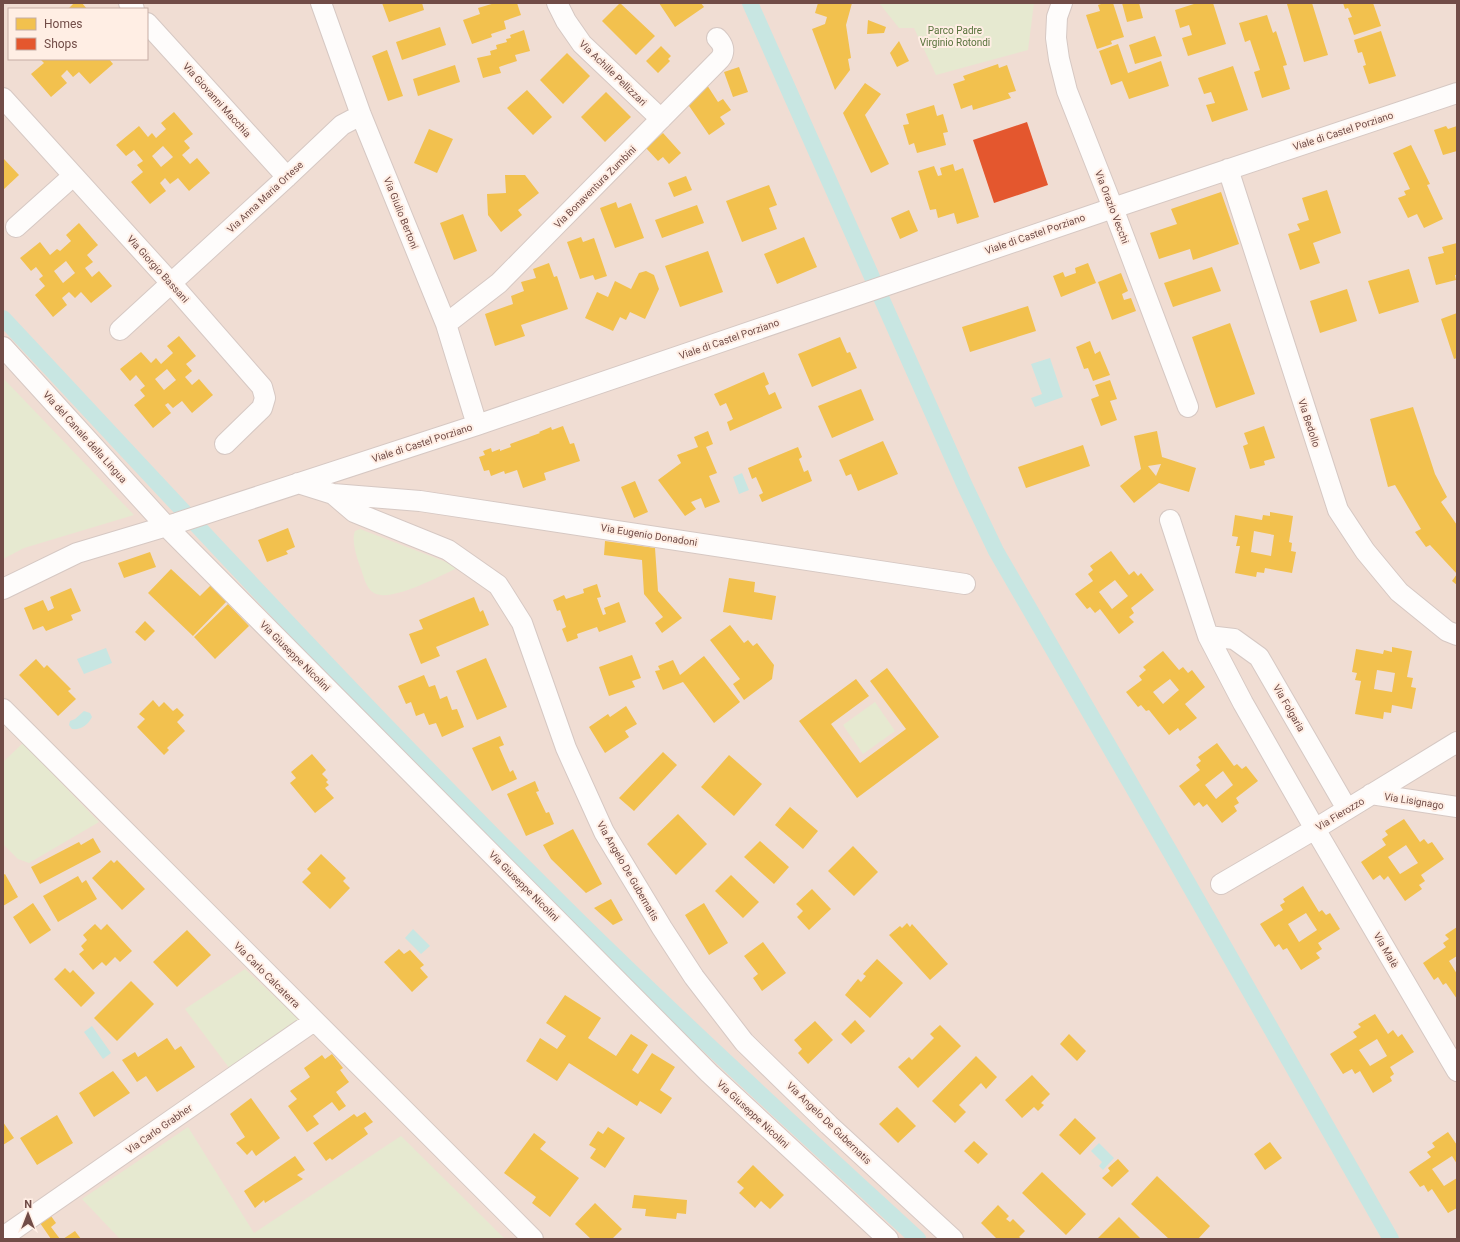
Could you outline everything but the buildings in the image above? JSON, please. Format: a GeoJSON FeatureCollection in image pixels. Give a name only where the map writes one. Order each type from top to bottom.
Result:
{"type":"FeatureCollection","features":[{"type":"Feature","properties":{"kind":"street","name":"Via Giulio Bertoni"},"geometry":{"type":"LineString","coordinates":[[321,3],[361,115],[446,324],[477,425]]}},
{"type":"Feature","properties":{"kind":"street","name":"Via Achille Pellizzari"},"geometry":{"type":"LineString","coordinates":[[557,3],[566,22],[582,44],[661,120]]}},
{"type":"Feature","properties":{"kind":"street","name":"Via Orazio Vecchi"},"geometry":{"type":"LineString","coordinates":[[1062,3],[1057,17],[1056,27],[1057,48],[1064,81],[1188,407]]}},
{"type":"Feature","properties":{"kind":"street","name":"Via Giovanni Macchia"},"geometry":{"type":"LineString","coordinates":[[148,24],[287,177]]}},
{"type":"Feature","properties":{"kind":"street","name":"Via Bonaventura Zumbini"},"geometry":{"type":"LineString","coordinates":[[446,324],[499,284],[722,57],[723,47],[717,38]]}},
{"type":"Feature","properties":{"kind":"street","name":"Viale di Castel Porziano"},"geometry":{"type":"LineString","coordinates":[[3,589],[76,553],[172,524],[477,425],[859,294],[1457,93]]}},
{"type":"Feature","properties":{"kind":"street","name":"Via Giorgio Bassani"},"geometry":{"type":"LineString","coordinates":[[3,98],[262,387],[265,398],[262,408],[225,444]]}},
{"type":"Feature","properties":{"kind":"street","name":"Via Anna Maria Ortese"},"geometry":{"type":"LineString","coordinates":[[120,330],[342,125],[361,115]]}},
{"type":"Feature","properties":{"kind":"street","name":"Via Bedollo"},"geometry":{"type":"LineString","coordinates":[[1228,169],[1338,510],[1365,551],[1399,592],[1447,631],[1457,636]]}},
{"type":"Feature","properties":{"kind":"street"},"geometry":{"type":"LineString","coordinates":[[16,227],[73,176]]}},
{"type":"Feature","properties":{"kind":"street","name":"Via del Canale della Lingua"},"geometry":{"type":"LineString","coordinates":[[3,347],[172,524]]}},
{"type":"Feature","properties":{"kind":"street","name":"Via Angelo De Gubernatis"},"geometry":{"type":"LineString","coordinates":[[298,483],[333,494],[354,512],[448,550],[498,585],[522,623],[566,748],[604,832],[662,928],[694,977],[744,1042],[829,1125],[953,1239]]}},
{"type":"Feature","properties":{"kind":"street","name":"Via Eugenio Donadoni"},"geometry":{"type":"LineString","coordinates":[[333,494],[420,500],[965,584]]}},
{"type":"Feature","properties":{"kind":"street"},"geometry":{"type":"LineString","coordinates":[[1170,520],[1208,636],[1243,703],[1315,829]]}},
{"type":"Feature","properties":{"kind":"street","name":"Via Giuseppe Nicolini"},"geometry":{"type":"LineString","coordinates":[[172,524],[709,1073],[888,1239]]}},
{"type":"Feature","properties":{"kind":"street","name":"Via Folgaria"},"geometry":{"type":"LineString","coordinates":[[1208,636],[1234,639],[1259,657],[1347,809]]}},
{"type":"Feature","properties":{"kind":"street","name":"Via Carlo Calcaterra"},"geometry":{"type":"LineString","coordinates":[[3,710],[532,1239]]}},
{"type":"Feature","properties":{"kind":"street","name":"Via Fierozzo"},"geometry":{"type":"LineString","coordinates":[[1221,884],[1315,829],[1457,742]]}},
{"type":"Feature","properties":{"kind":"street","name":"Via Lisignago"},"geometry":{"type":"LineString","coordinates":[[1372,794],[1457,807]]}},
{"type":"Feature","properties":{"kind":"street","name":"Via Malè"},"geometry":{"type":"LineString","coordinates":[[1315,829],[1457,1071]]}},
{"type":"Feature","properties":{"kind":"street","name":"Via Carlo Grabher"},"geometry":{"type":"LineString","coordinates":[[3,1237],[314,1022]]}},
{"type":"Feature","properties":{"kind":"shaded area"},"geometry":{"type":"Polygon","coordinates":[[[3,3],[1457,3],[1457,1239],[3,1239],[3,3]]]}},
{"type":"Feature","properties":{"kind":"green space","name":"Parco Padre Virginio Rotondi"},"geometry":{"type":"Polygon","coordinates":[[[879,3],[1034,3],[1028,50],[936,75],[914,28],[899,28],[879,3]]]}},
{"type":"Feature","properties":{"kind":"green space"},"geometry":{"type":"Polygon","coordinates":[[[3,378],[134,515],[24,548],[3,559],[3,378]]]}},
{"type":"Feature","properties":{"kind":"green space"},"geometry":{"type":"Polygon","coordinates":[[[360,529],[459,567],[404,591],[382,595],[374,593],[371,591],[366,582],[355,550],[354,535],[355,531],[360,529]]]}},
{"type":"Feature","properties":{"kind":"green space"},"geometry":{"type":"Polygon","coordinates":[[[875,702],[895,731],[863,754],[843,725],[875,702]]]}},
{"type":"Feature","properties":{"kind":"green space"},"geometry":{"type":"Polygon","coordinates":[[[23,743],[99,822],[29,863],[18,859],[3,844],[3,762],[23,743]]]}},
{"type":"Feature","properties":{"kind":"green space"},"geometry":{"type":"Polygon","coordinates":[[[245,969],[299,1019],[230,1069],[185,1009],[245,969]]]}},
{"type":"Feature","properties":{"kind":"green space"},"geometry":{"type":"Polygon","coordinates":[[[188,1127],[254,1233],[401,1136],[505,1239],[120,1239],[82,1199],[188,1127]]]}},
{"type":"Feature","properties":{"kind":"water"},"geometry":{"type":"Polygon","coordinates":[[[1050,358],[1063,397],[1035,407],[1031,398],[1042,394],[1031,364],[1050,358]]]}},
{"type":"Feature","properties":{"kind":"water"},"geometry":{"type":"Polygon","coordinates":[[[742,473],[749,490],[739,494],[733,477],[742,473]]]}},
{"type":"Feature","properties":{"kind":"water"},"geometry":{"type":"Polygon","coordinates":[[[106,648],[112,663],[84,674],[77,659],[106,648]]]}},
{"type":"Feature","properties":{"kind":"water"},"geometry":{"type":"Polygon","coordinates":[[[84,711],[90,713],[92,717],[90,720],[81,728],[72,729],[69,725],[70,721],[75,719],[84,711]]]}},
{"type":"Feature","properties":{"kind":"water"},"geometry":{"type":"Polygon","coordinates":[[[413,929],[430,946],[421,954],[405,938],[413,929]]]}},
{"type":"Feature","properties":{"kind":"water"},"geometry":{"type":"Polygon","coordinates":[[[92,1026],[111,1053],[103,1059],[84,1032],[92,1026]]]}},
{"type":"Feature","properties":{"kind":"water"},"geometry":{"type":"Polygon","coordinates":[[[1099,1143],[1114,1158],[1103,1170],[1099,1166],[1102,1162],[1091,1151],[1099,1143]]]}},
{"type":"Feature","properties":{"kind":"waterway"},"geometry":{"type":"LineString","coordinates":[[750,3],[965,486],[996,551],[1172,855],[1391,1239]]}},
{"type":"Feature","properties":{"kind":"waterway"},"geometry":{"type":"LineString","coordinates":[[3,318],[288,623],[506,848],[663,1002],[918,1239]]}}]}
